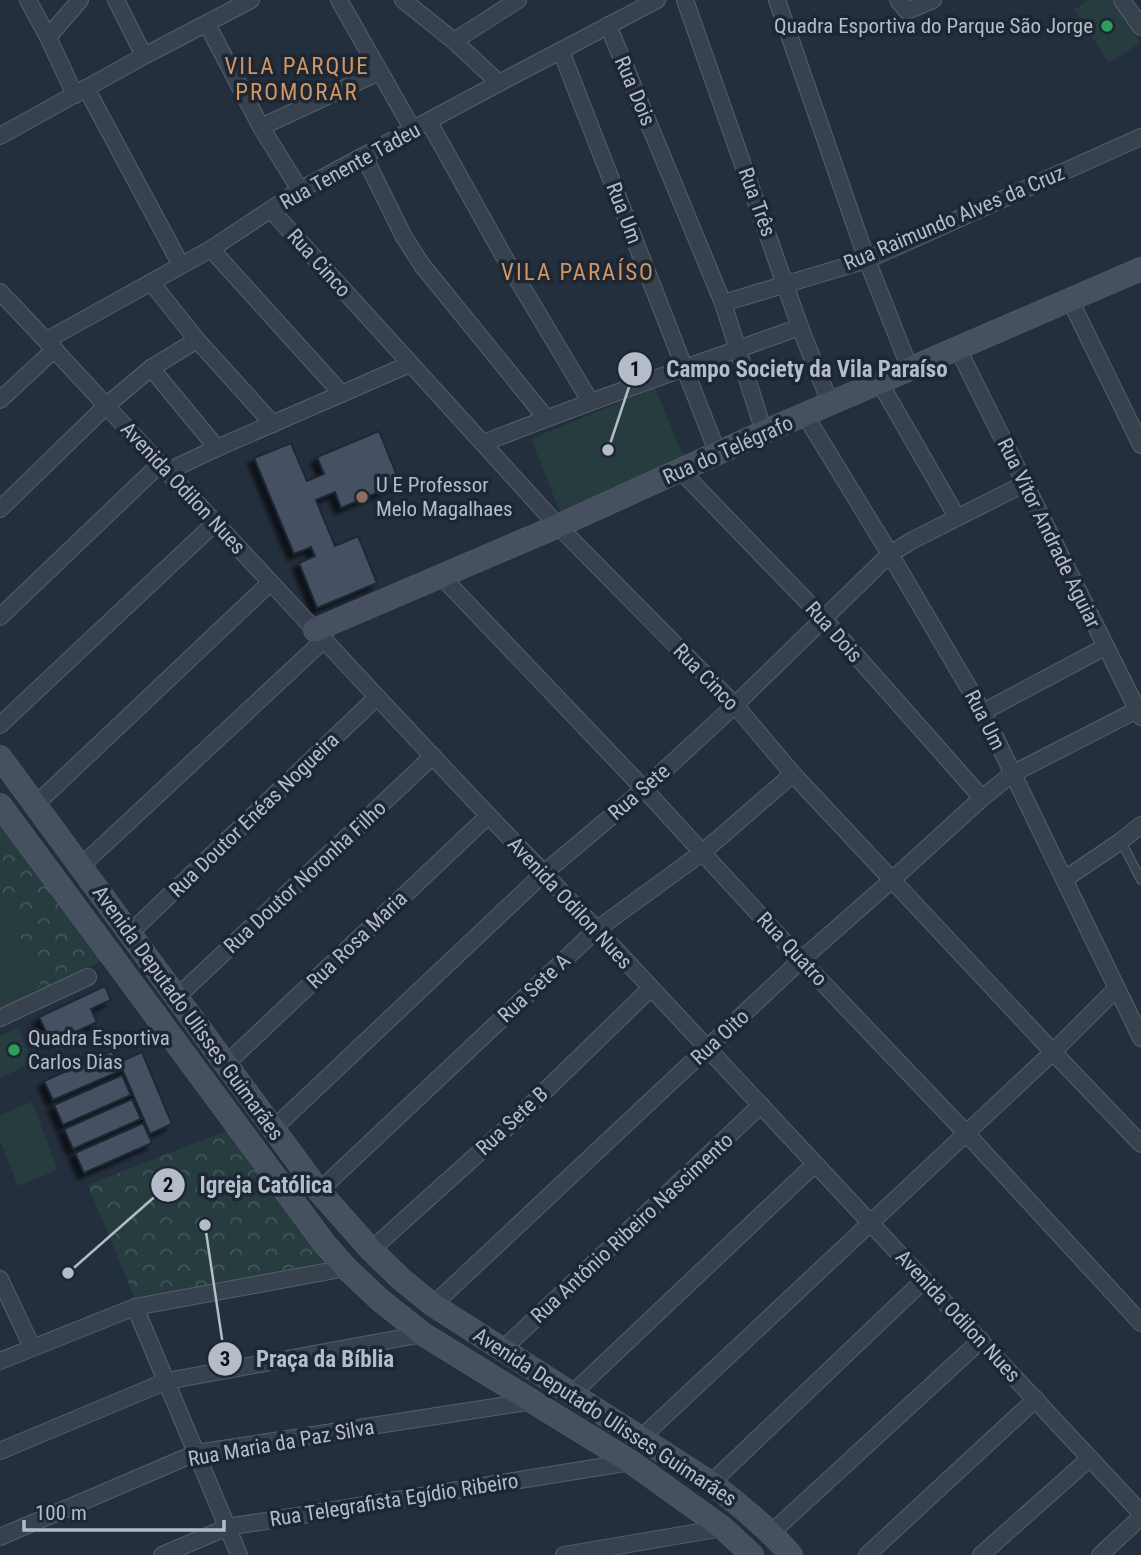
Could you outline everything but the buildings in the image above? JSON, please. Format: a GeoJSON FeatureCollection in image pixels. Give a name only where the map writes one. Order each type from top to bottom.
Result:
{"type":"FeatureCollection","features":[{"type":"Feature","properties":{"kind":"street"},"geometry":{"type":"LineString","coordinates":[[29,0],[181,265]]}},
{"type":"Feature","properties":{"kind":"street"},"geometry":{"type":"LineString","coordinates":[[48,37],[80,0]]}},
{"type":"Feature","properties":{"kind":"street"},"geometry":{"type":"LineString","coordinates":[[116,0],[144,56]]}},
{"type":"Feature","properties":{"kind":"street"},"geometry":{"type":"LineString","coordinates":[[0,136],[251,0]]}},
{"type":"Feature","properties":{"kind":"street"},"geometry":{"type":"LineString","coordinates":[[339,0],[413,130]]}},
{"type":"Feature","properties":{"kind":"street"},"geometry":{"type":"LineString","coordinates":[[405,0],[499,83]]}},
{"type":"Feature","properties":{"kind":"street"},"geometry":{"type":"LineString","coordinates":[[454,41],[518,0]]}},
{"type":"Feature","properties":{"kind":"street","name":"Rua Tenente Tadeu"},"geometry":{"type":"LineString","coordinates":[[0,400],[51,344],[151,282],[211,249],[300,190],[608,26],[636,4],[657,0]]}},
{"type":"Feature","properties":{"kind":"street","name":"Rua Três"},"geometry":{"type":"LineString","coordinates":[[685,0],[800,327],[830,403]]}},
{"type":"Feature","properties":{"kind":"street"},"geometry":{"type":"LineString","coordinates":[[778,0],[867,260],[910,369]]}},
{"type":"Feature","properties":{"kind":"street"},"geometry":{"type":"LineString","coordinates":[[903,5],[933,0]]}},
{"type":"Feature","properties":{"kind":"street"},"geometry":{"type":"LineString","coordinates":[[1122,0],[1141,27]]}},
{"type":"Feature","properties":{"kind":"street"},"geometry":{"type":"LineString","coordinates":[[207,24],[261,127],[300,190]]}},
{"type":"Feature","properties":{"kind":"street","name":"Rua Dois"},"geometry":{"type":"LineString","coordinates":[[608,26],[723,303],[764,432]]}},
{"type":"Feature","properties":{"kind":"street","name":"Rua Um"},"geometry":{"type":"LineString","coordinates":[[561,51],[718,454]]}},
{"type":"Feature","properties":{"kind":"street"},"geometry":{"type":"LineString","coordinates":[[261,127],[379,72]]}},
{"type":"Feature","properties":{"kind":"street"},"geometry":{"type":"LineString","coordinates":[[429,122],[503,255],[590,401]]}},
{"type":"Feature","properties":{"kind":"street","name":"Rua Raimundo Alves da Cruz"},"geometry":{"type":"LineString","coordinates":[[723,303],[867,260],[1141,137]]}},
{"type":"Feature","properties":{"kind":"street"},"geometry":{"type":"LineString","coordinates":[[364,156],[404,237],[422,265],[546,418]]}},
{"type":"Feature","properties":{"kind":"street","name":"Rua Cinco"},"geometry":{"type":"LineString","coordinates":[[271,210],[558,526],[736,705],[793,774],[1141,1144]]}},
{"type":"Feature","properties":{"kind":"street"},"geometry":{"type":"LineString","coordinates":[[211,249],[342,394]]}},
{"type":"Feature","properties":{"kind":"street","name":"Rua do Telégrafo"},"geometry":{"type":"LineString","coordinates":[[320,634],[441,576],[764,432],[1141,270]]}},
{"type":"Feature","properties":{"kind":"street"},"geometry":{"type":"LineString","coordinates":[[151,282],[197,340],[273,424]]}},
{"type":"Feature","properties":{"kind":"street","name":"Avenida Odilon Nues"},"geometry":{"type":"LineString","coordinates":[[0,292],[981,1340],[1141,1515]]}},
{"type":"Feature","properties":{"kind":"street"},"geometry":{"type":"LineString","coordinates":[[1070,300],[1141,445]]}},
{"type":"Feature","properties":{"kind":"street"},"geometry":{"type":"LineString","coordinates":[[484,443],[590,401],[800,327]]}},
{"type":"Feature","properties":{"kind":"street"},"geometry":{"type":"LineString","coordinates":[[0,509],[107,405],[152,368],[197,340]]}},
{"type":"Feature","properties":{"kind":"street","name":"Rua Vitor Andrade Aguiar"},"geometry":{"type":"LineString","coordinates":[[958,349],[1105,647],[1140,711]]}},
{"type":"Feature","properties":{"kind":"street"},"geometry":{"type":"LineString","coordinates":[[0,617],[164,468],[217,448],[411,364]]}},
{"type":"Feature","properties":{"kind":"street"},"geometry":{"type":"LineString","coordinates":[[152,368],[217,448]]}},
{"type":"Feature","properties":{"kind":"street"},"geometry":{"type":"LineString","coordinates":[[880,383],[957,517]]}},
{"type":"Feature","properties":{"kind":"street","name":"Rua Um"},"geometry":{"type":"LineString","coordinates":[[805,415],[983,712],[1116,989],[1140,1032]]}},
{"type":"Feature","properties":{"kind":"street","name":"Rua Dois"},"geometry":{"type":"LineString","coordinates":[[681,471],[823,618],[982,798]]}},
{"type":"Feature","properties":{"kind":"street","name":"Rua Sete"},"geometry":{"type":"LineString","coordinates":[[273,1129],[544,873],[644,789],[736,705],[890,554],[1024,484]]}},
{"type":"Feature","properties":{"kind":"street"},"geometry":{"type":"LineString","coordinates":[[0,725],[215,523]]}},
{"type":"Feature","properties":{"kind":"street","name":"Rua Quatro"},"geometry":{"type":"LineString","coordinates":[[441,576],[644,789],[1141,1323]]}},
{"type":"Feature","properties":{"kind":"street"},"geometry":{"type":"LineString","coordinates":[[34,806],[270,583]]}},
{"type":"Feature","properties":{"kind":"street"},"geometry":{"type":"LineString","coordinates":[[80,867],[320,634]]}},
{"type":"Feature","properties":{"kind":"street"},"geometry":{"type":"LineString","coordinates":[[983,712],[1105,647]]}},
{"type":"Feature","properties":{"kind":"street","name":"Rua Doutor Enéas Nogueira"},"geometry":{"type":"LineString","coordinates":[[130,933],[377,697]]}},
{"type":"Feature","properties":{"kind":"street"},"geometry":{"type":"LineString","coordinates":[[1012,774],[1140,711]]}},
{"type":"Feature","properties":{"kind":"street","name":"Rua Doutor Noronha Filho"},"geometry":{"type":"LineString","coordinates":[[177,997],[433,756]]}},
{"type":"Feature","properties":{"kind":"street","name":"Avenida Deputado Ulisses Guimarães"},"geometry":{"type":"LineString","coordinates":[[0,757],[319,1191],[371,1250],[401,1279],[433,1304],[711,1483],[742,1506],[791,1555]]}},
{"type":"Feature","properties":{"kind":"street","name":"Rua Sete A"},"geometry":{"type":"LineString","coordinates":[[319,1191],[596,930],[703,852],[793,774]]}},
{"type":"Feature","properties":{"kind":"street","name":"Rua Oito"},"geometry":{"type":"LineString","coordinates":[[433,1304],[801,960],[1012,774]]}},
{"type":"Feature","properties":{"kind":"street","name":"Avenida Deputado Ulisses Guimarães"},"geometry":{"type":"LineString","coordinates":[[0,805],[346,1268],[380,1300],[423,1334],[631,1462],[723,1528],[752,1555]]}},
{"type":"Feature","properties":{"kind":"street","name":"Rua Rosa Maria"},"geometry":{"type":"LineString","coordinates":[[226,1064],[488,816]]}},
{"type":"Feature","properties":{"kind":"street"},"geometry":{"type":"LineString","coordinates":[[1065,879],[1141,825]]}},
{"type":"Feature","properties":{"kind":"street"},"geometry":{"type":"LineString","coordinates":[[131,981],[152,965]]}},
{"type":"Feature","properties":{"kind":"street"},"geometry":{"type":"LineString","coordinates":[[0,1018],[88,977]]}},
{"type":"Feature","properties":{"kind":"street","name":"Rua Sete B"},"geometry":{"type":"LineString","coordinates":[[371,1250],[512,1123],[650,988]]}},
{"type":"Feature","properties":{"kind":"street"},"geometry":{"type":"LineString","coordinates":[[642,1437],[1053,1052],[1116,989]]}},
{"type":"Feature","properties":{"kind":"street","name":"Rua Antônio Ribeiro Nascimento"},"geometry":{"type":"LineString","coordinates":[[502,1350],[761,1105]]}},
{"type":"Feature","properties":{"kind":"street"},"geometry":{"type":"LineString","coordinates":[[572,1393],[815,1164]]}},
{"type":"Feature","properties":{"kind":"street"},"geometry":{"type":"LineString","coordinates":[[0,1361],[135,1307],[346,1268]]}},
{"type":"Feature","properties":{"kind":"street"},"geometry":{"type":"LineString","coordinates":[[0,1279],[32,1347]]}},
{"type":"Feature","properties":{"kind":"street"},"geometry":{"type":"LineString","coordinates":[[711,1483],[924,1280]]}},
{"type":"Feature","properties":{"kind":"street"},"geometry":{"type":"LineString","coordinates":[[135,1307],[239,1555]]}},
{"type":"Feature","properties":{"kind":"street"},"geometry":{"type":"LineString","coordinates":[[0,1451],[167,1381],[423,1334]]}},
{"type":"Feature","properties":{"kind":"street"},"geometry":{"type":"LineString","coordinates":[[771,1533],[981,1340]]}},
{"type":"Feature","properties":{"kind":"street"},"geometry":{"type":"LineString","coordinates":[[867,1555],[1036,1399]]}},
{"type":"Feature","properties":{"kind":"street","name":"Rua Maria da Paz Silva"},"geometry":{"type":"LineString","coordinates":[[0,1537],[196,1453],[533,1401]]}},
{"type":"Feature","properties":{"kind":"street"},"geometry":{"type":"LineString","coordinates":[[593,1438],[606,1415]]}},
{"type":"Feature","properties":{"kind":"street"},"geometry":{"type":"LineString","coordinates":[[981,1555],[1090,1458]]}},
{"type":"Feature","properties":{"kind":"street","name":"Rua Telegrafista Egídio Ribeiro"},"geometry":{"type":"LineString","coordinates":[[162,1555],[228,1527],[631,1462]]}},
{"type":"Feature","properties":{"kind":"street"},"geometry":{"type":"LineString","coordinates":[[1100,1555],[1141,1515]]}},
{"type":"Feature","properties":{"kind":"street"},"geometry":{"type":"LineString","coordinates":[[564,1555],[723,1528]]}},
{"type":"Feature","properties":{"kind":"lane"},"geometry":{"type":"LineString","coordinates":[[1121,841],[1141,880]]}},
{"type":"Feature","properties":{"kind":"green space","name":"Quadra Esportiva do Parque São Jorge"},"geometry":{"type":"Polygon","coordinates":[[[1088,0],[1112,0],[1140,43],[1109,63],[1074,10],[1088,0]]]}},
{"type":"Feature","properties":{"kind":"green space"},"geometry":{"type":"Polygon","coordinates":[[[655,388],[685,460],[560,512],[531,439],[655,388]]]}},
{"type":"Feature","properties":{"kind":"green space"},"geometry":{"type":"Polygon","coordinates":[[[0,820],[102,961],[0,1010],[0,820]]]}},
{"type":"Feature","properties":{"kind":"green space"},"geometry":{"type":"Polygon","coordinates":[[[0,889],[41,985],[0,1002],[0,889]]]}},
{"type":"Feature","properties":{"kind":"green space","name":"Quadra Esportiva Carlos Dias"},"geometry":{"type":"Polygon","coordinates":[[[18,1028],[33,1063],[0,1078],[0,1036],[18,1028]]]}},
{"type":"Feature","properties":{"kind":"green space"},"geometry":{"type":"Polygon","coordinates":[[[32,1102],[58,1170],[18,1186],[0,1140],[0,1115],[32,1102]]]}},
{"type":"Feature","properties":{"kind":"green space"},"geometry":{"type":"Polygon","coordinates":[[[228,1130],[337,1265],[135,1299],[88,1185],[228,1130]]]}},
{"type":"Feature","properties":{"kind":"place","name":"Quadra Esportiva do Parque São Jorge"},"geometry":{"type":"Point","coordinates":[1107,26]}},
{"type":"Feature","properties":{"kind":"place","name":"Campo Society da Vila Paraíso"},"geometry":{"type":"Point","coordinates":[608,450]}},
{"type":"Feature","properties":{"kind":"place","name":"U E Professor Melo Magalhaes"},"geometry":{"type":"Point","coordinates":[362,497]}},
{"type":"Feature","properties":{"kind":"place","name":"Quadra Esportiva Carlos Dias"},"geometry":{"type":"Point","coordinates":[14,1050]}},
{"type":"Feature","properties":{"kind":"place","name":"Praça da Bíblia"},"geometry":{"type":"Point","coordinates":[205,1225]}},
{"type":"Feature","properties":{"kind":"place","name":"Igreja Católica"},"geometry":{"type":"Point","coordinates":[68,1273]}},
{"type":"Feature","properties":{"kind":"district","name":"VILA PARQUE PROMORAR"},"geometry":{"type":"Point","coordinates":[297,79]}},
{"type":"Feature","properties":{"kind":"district","name":"VILA PARAÍSO"},"geometry":{"type":"Point","coordinates":[578,272]}}]}
